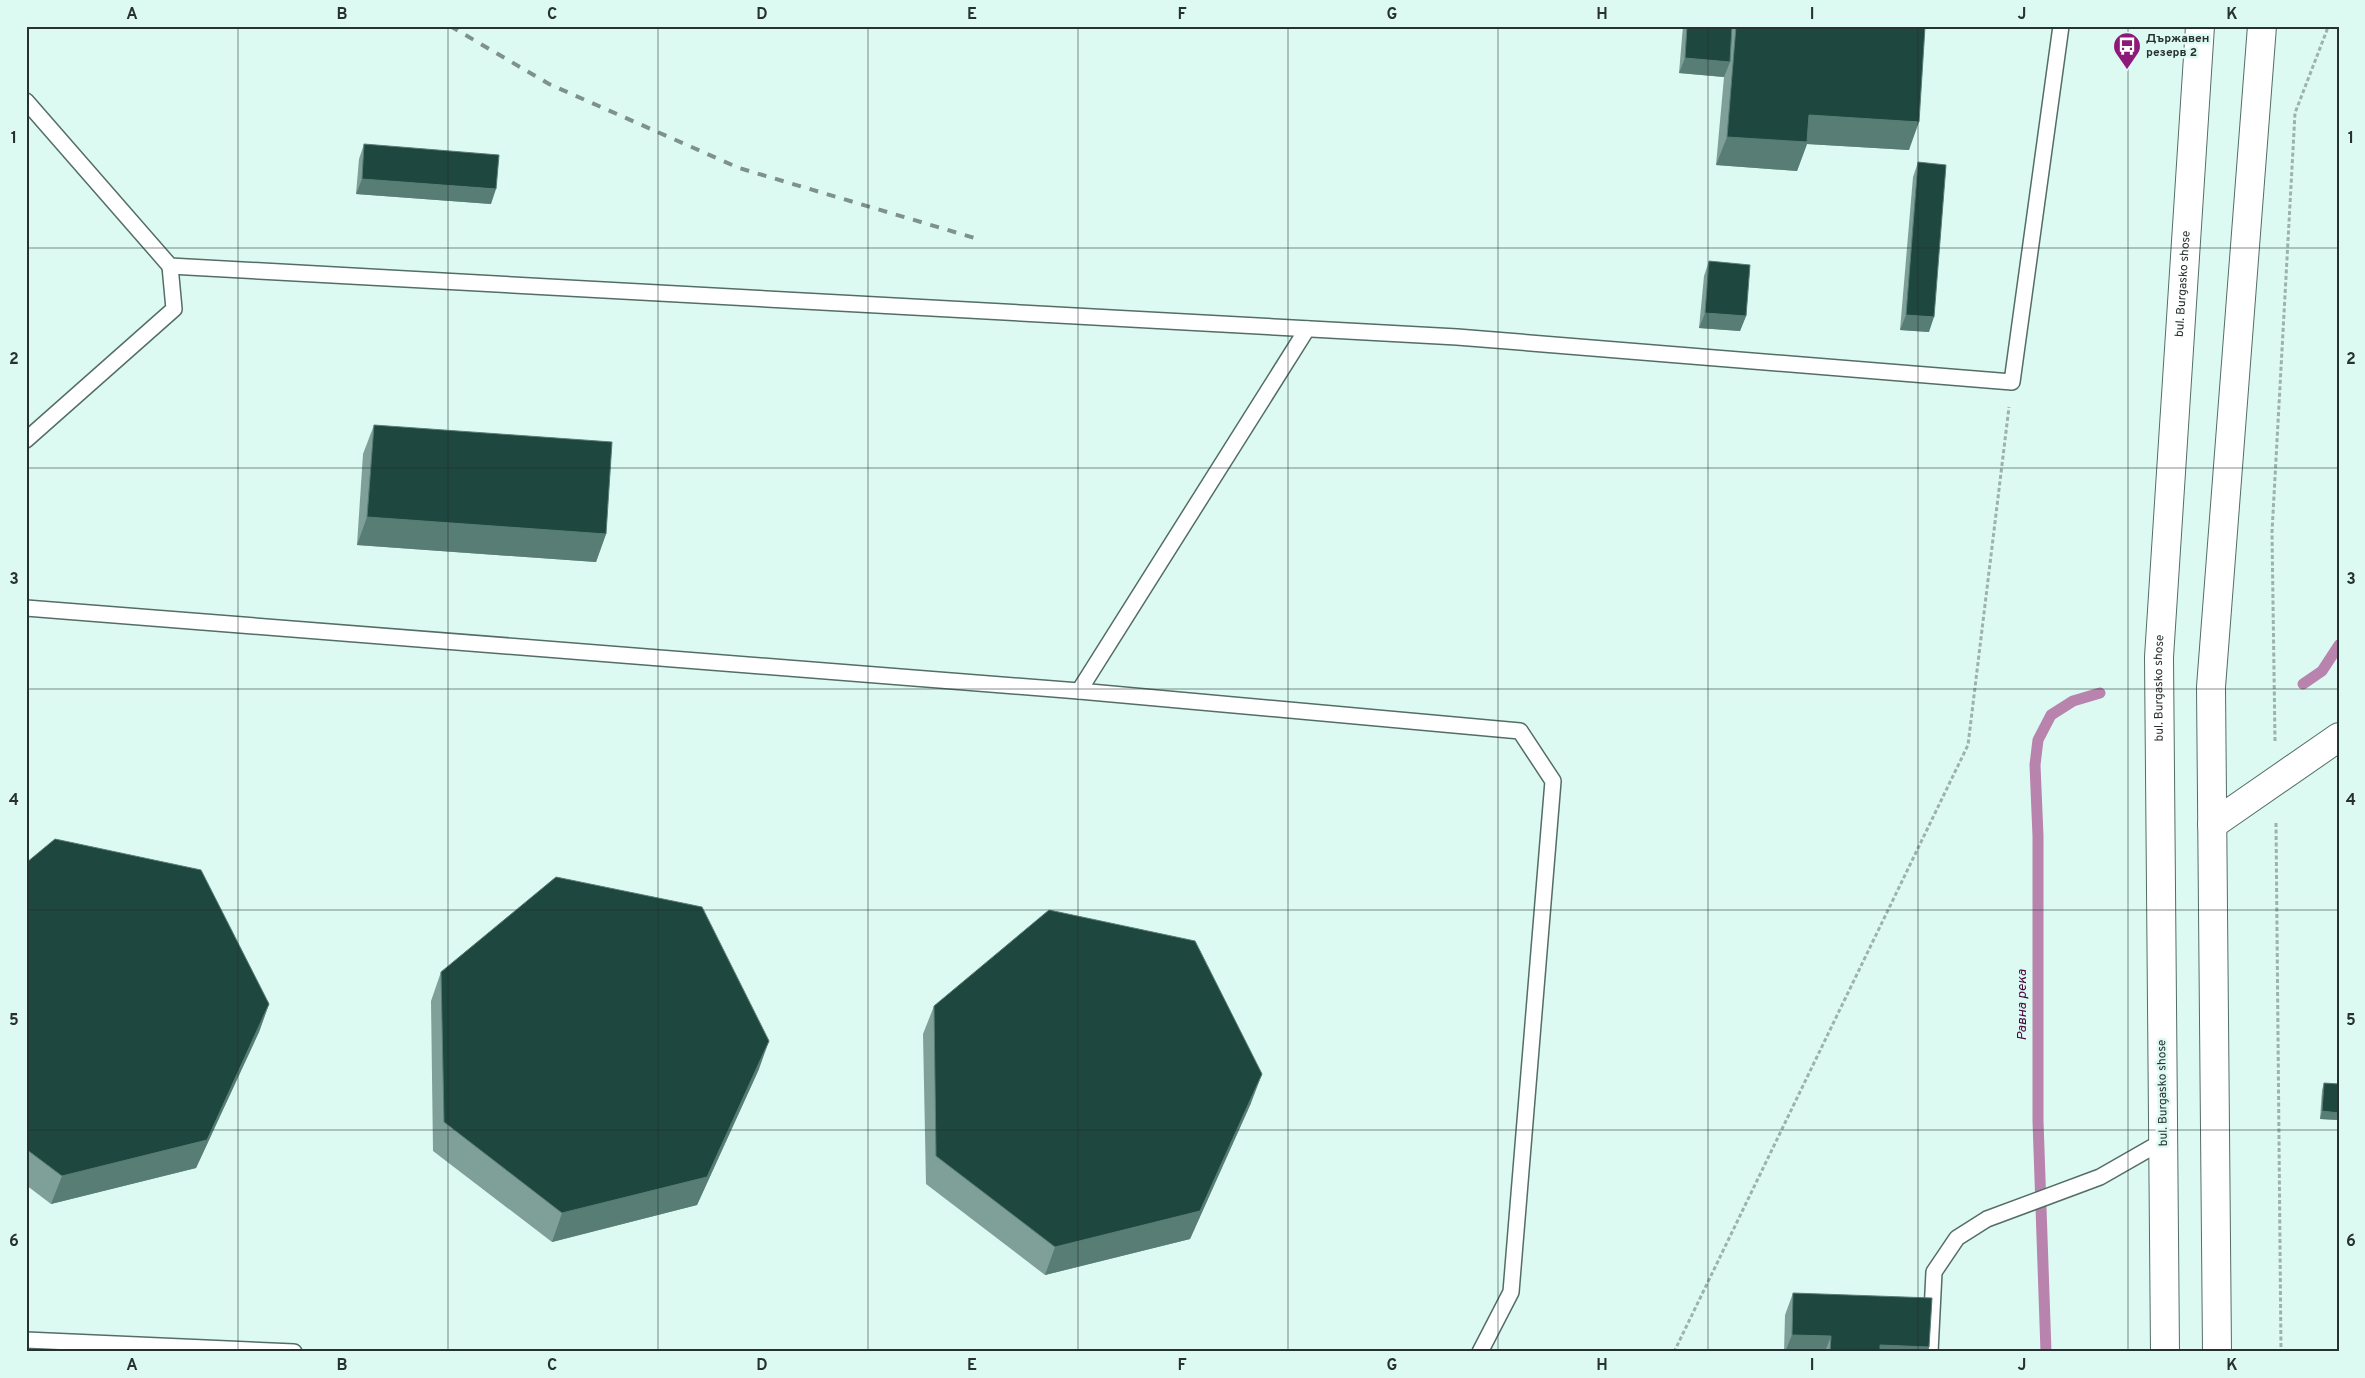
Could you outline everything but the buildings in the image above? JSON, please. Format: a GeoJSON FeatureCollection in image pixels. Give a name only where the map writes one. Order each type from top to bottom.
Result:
{"type":"FeatureCollection","features":[{"type":"Feature","properties":{"kind":"main road","name":"bul. Burgasko shose"},"geometry":{"type":"LineString","coordinates":[[2165,1352],[2158,657],[2200,26]]}},
{"type":"Feature","properties":{"kind":"main road"},"geometry":{"type":"LineString","coordinates":[[2217,1352],[2210,687],[2262,26]]}},
{"type":"Feature","properties":{"kind":"main road"},"geometry":{"type":"LineString","coordinates":[[2212,825],[2339,737]]}},
{"type":"Feature","properties":{"kind":"lane"},"geometry":{"type":"LineString","coordinates":[[170,266],[1457,337],[2012,382],[2061,26]]}},
{"type":"Feature","properties":{"kind":"lane"},"geometry":{"type":"LineString","coordinates":[[26,101],[170,266],[174,309],[26,440]]}},
{"type":"Feature","properties":{"kind":"lane"},"geometry":{"type":"LineString","coordinates":[[1079,691],[1307,329]]}},
{"type":"Feature","properties":{"kind":"lane"},"geometry":{"type":"LineString","coordinates":[[26,608],[1079,691],[1520,731],[1553,781],[1511,1292],[1480,1352]]}},
{"type":"Feature","properties":{"kind":"lane"},"geometry":{"type":"LineString","coordinates":[[1930,1352],[1934,1272],[1957,1238],[1987,1219],[2100,1177],[2163,1141]]}},
{"type":"Feature","properties":{"kind":"lane"},"geometry":{"type":"LineString","coordinates":[[26,1340],[294,1352]]}},
{"type":"Feature","properties":{"kind":"path"},"geometry":{"type":"LineString","coordinates":[[2280,1352],[2276,781],[2272,532],[2295,113],[2327,30],[2326,26]]}},
{"type":"Feature","properties":{"kind":"path"},"geometry":{"type":"LineString","coordinates":[[1674,1352],[1968,745],[2012,382]]}},
{"type":"Feature","properties":{"kind":"waterway","name":"Равна река"},"geometry":{"type":"LineString","coordinates":[[2303,684],[2322,671],[2339,645]]}},
{"type":"Feature","properties":{"kind":"waterway","name":"Равна река"},"geometry":{"type":"LineString","coordinates":[[2046,1352],[2038,1121],[2038,836],[2035,765],[2038,740],[2051,715],[2073,701],[2100,693]]}},
{"type":"Feature","properties":{"kind":"railway"},"geometry":{"type":"LineString","coordinates":[[450,26],[549,84],[739,168],[978,239]]}},
{"type":"Feature","properties":{"kind":"place","name":"Държавен резерв 2"},"geometry":{"type":"Point","coordinates":[2127,70]}}]}
